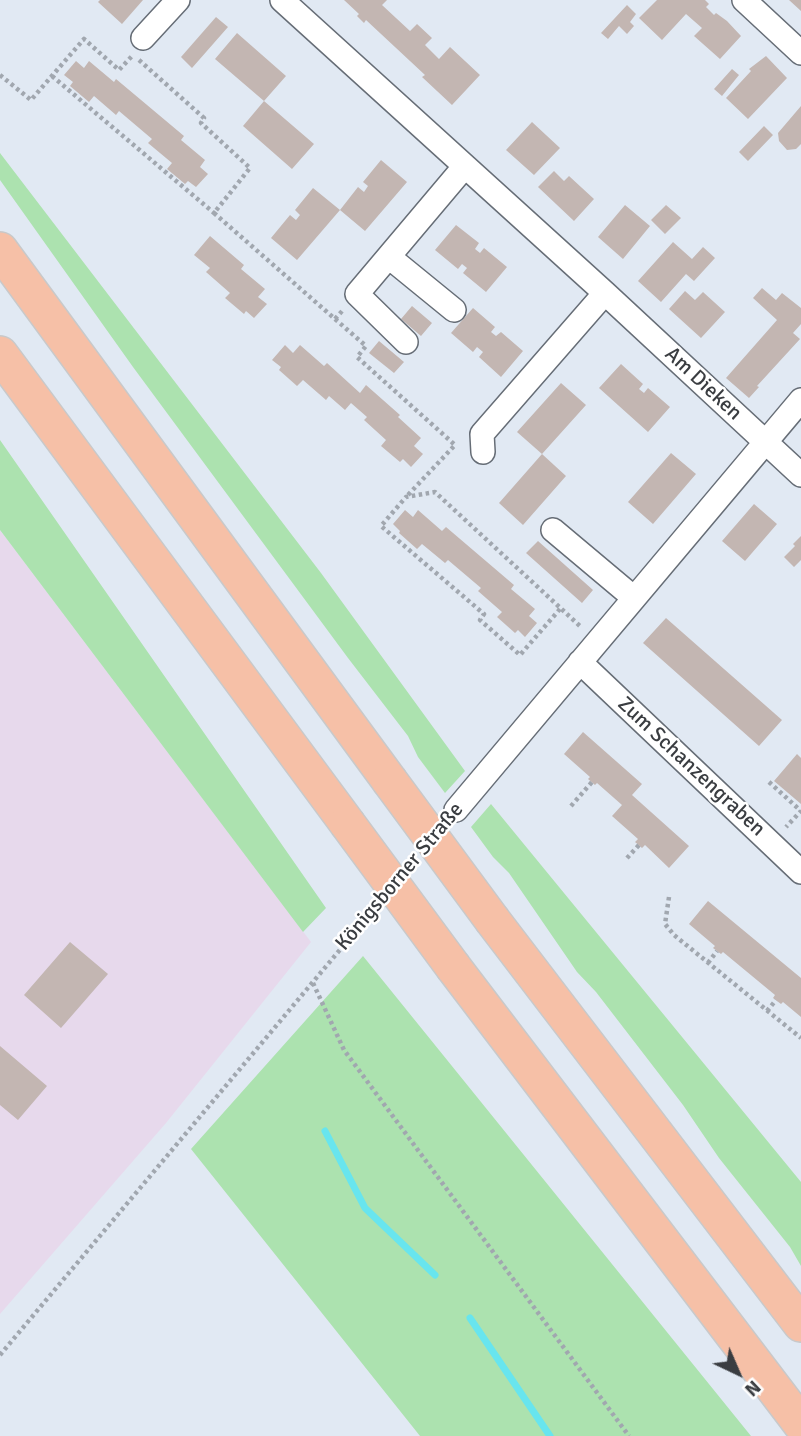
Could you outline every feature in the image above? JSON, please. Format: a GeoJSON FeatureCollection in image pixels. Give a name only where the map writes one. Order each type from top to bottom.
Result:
{"type":"FeatureCollection","features":[{"type":"Feature","properties":{"kind":"highway"},"geometry":{"type":"LineString","coordinates":[[0,250],[494,921],[801,1324]]}},
{"type":"Feature","properties":{"kind":"highway"},"geometry":{"type":"LineString","coordinates":[[0,354],[454,968],[801,1424]]}},
{"type":"Feature","properties":{"kind":"street"},"geometry":{"type":"LineString","coordinates":[[144,38],[178,0]]}},
{"type":"Feature","properties":{"kind":"street","name":"Am Dieken"},"geometry":{"type":"LineString","coordinates":[[282,0],[801,475]]}},
{"type":"Feature","properties":{"kind":"street"},"geometry":{"type":"LineString","coordinates":[[744,0],[801,53]]}},
{"type":"Feature","properties":{"kind":"street"},"geometry":{"type":"LineString","coordinates":[[406,342],[357,294],[465,166]]}},
{"type":"Feature","properties":{"kind":"street"},"geometry":{"type":"LineString","coordinates":[[389,257],[454,310]]}},
{"type":"Feature","properties":{"kind":"street"},"geometry":{"type":"LineString","coordinates":[[483,452],[482,434],[605,293]]}},
{"type":"Feature","properties":{"kind":"street","name":"Königsborner Straße"},"geometry":{"type":"LineString","coordinates":[[456,810],[801,400]]}},
{"type":"Feature","properties":{"kind":"street"},"geometry":{"type":"LineString","coordinates":[[553,530],[634,598]]}},
{"type":"Feature","properties":{"kind":"street","name":"Zum Schanzengraben"},"geometry":{"type":"LineString","coordinates":[[580,662],[801,872]]}},
{"type":"Feature","properties":{"kind":"path"},"geometry":{"type":"LineString","coordinates":[[0,75],[31,100],[84,38],[119,70],[134,55],[204,118],[201,123],[250,167],[214,213]]}},
{"type":"Feature","properties":{"kind":"path"},"geometry":{"type":"LineString","coordinates":[[52,76],[366,346],[357,357],[455,445],[381,526],[484,614],[480,620],[520,655],[560,609]]}},
{"type":"Feature","properties":{"kind":"path"},"geometry":{"type":"LineString","coordinates":[[335,319],[357,294]]}},
{"type":"Feature","properties":{"kind":"path"},"geometry":{"type":"LineString","coordinates":[[406,498],[435,492],[597,641]]}},
{"type":"Feature","properties":{"kind":"path"},"geometry":{"type":"LineString","coordinates":[[571,806],[592,782]]}},
{"type":"Feature","properties":{"kind":"path"},"geometry":{"type":"LineString","coordinates":[[769,782],[801,811],[772,844]]}},
{"type":"Feature","properties":{"kind":"path"},"geometry":{"type":"LineString","coordinates":[[627,858],[639,845]]}},
{"type":"Feature","properties":{"kind":"path"},"geometry":{"type":"LineString","coordinates":[[669,897],[665,924],[674,936],[801,1038]]}},
{"type":"Feature","properties":{"kind":"path","name":"Königsborner Straße"},"geometry":{"type":"LineString","coordinates":[[0,1355],[380,901]]}},
{"type":"Feature","properties":{"kind":"path"},"geometry":{"type":"LineString","coordinates":[[708,963],[717,951]]}},
{"type":"Feature","properties":{"kind":"path"},"geometry":{"type":"LineString","coordinates":[[313,983],[344,1050],[629,1436]]}},
{"type":"Feature","properties":{"kind":"path"},"geometry":{"type":"LineString","coordinates":[[768,1011],[776,1000]]}},
{"type":"Feature","properties":{"kind":"shaded area"},"geometry":{"type":"Polygon","coordinates":[[[0,530],[311,942],[166,1123],[0,1314],[0,530]]]}},
{"type":"Feature","properties":{"kind":"green space"},"geometry":{"type":"Polygon","coordinates":[[[0,153],[321,573],[465,771],[445,793],[418,757],[408,736],[133,367],[0,180],[0,153]]]}},
{"type":"Feature","properties":{"kind":"green space"},"geometry":{"type":"Polygon","coordinates":[[[0,440],[326,908],[303,932],[0,530],[0,440]]]}},
{"type":"Feature","properties":{"kind":"green space"},"geometry":{"type":"Polygon","coordinates":[[[491,804],[801,1182],[801,1266],[790,1247],[719,1158],[683,1105],[596,992],[577,972],[509,873],[493,857],[471,827],[491,804]]]}},
{"type":"Feature","properties":{"kind":"green space"},"geometry":{"type":"Polygon","coordinates":[[[363,956],[751,1436],[420,1436],[191,1149],[363,956]]]}},
{"type":"Feature","properties":{"kind":"building"},"geometry":{"type":"Polygon","coordinates":[[[143,0],[122,24],[98,2],[143,0]]]}},
{"type":"Feature","properties":{"kind":"building"},"geometry":{"type":"Polygon","coordinates":[[[344,0],[387,0],[382,5],[410,31],[417,24],[432,38],[425,45],[439,59],[450,47],[480,75],[452,105],[422,77],[425,75],[366,20],[364,23],[357,16],[359,14],[344,0]]]}},
{"type":"Feature","properties":{"kind":"building"},"geometry":{"type":"Polygon","coordinates":[[[657,0],[705,0],[709,4],[706,7],[714,15],[716,13],[727,21],[741,36],[720,59],[694,36],[702,28],[686,14],[662,40],[639,18],[657,0]]]}},
{"type":"Feature","properties":{"kind":"building"},"geometry":{"type":"Polygon","coordinates":[[[789,0],[801,0],[801,11],[789,0]]]}},
{"type":"Feature","properties":{"kind":"building"},"geometry":{"type":"Polygon","coordinates":[[[627,5],[636,14],[630,22],[634,26],[627,34],[619,26],[608,39],[601,33],[627,5]]]}},
{"type":"Feature","properties":{"kind":"building"},"geometry":{"type":"Polygon","coordinates":[[[216,17],[228,27],[192,68],[181,57],[216,17]]]}},
{"type":"Feature","properties":{"kind":"building"},"geometry":{"type":"Polygon","coordinates":[[[237,33],[286,76],[264,101],[215,59],[237,33]]]}},
{"type":"Feature","properties":{"kind":"building"},"geometry":{"type":"Polygon","coordinates":[[[766,56],[787,78],[748,119],[726,98],[751,71],[749,69],[766,56]]]}},
{"type":"Feature","properties":{"kind":"building"},"geometry":{"type":"Polygon","coordinates":[[[76,61],[84,68],[89,61],[114,82],[116,79],[184,136],[181,140],[205,160],[200,167],[208,174],[196,187],[188,181],[185,184],[167,169],[172,163],[148,143],[152,139],[119,111],[116,115],[94,96],[89,102],[70,86],[73,82],[64,75],[76,61]]]}},
{"type":"Feature","properties":{"kind":"building"},"geometry":{"type":"Polygon","coordinates":[[[732,69],[739,75],[722,96],[714,89],[732,69]]]}},
{"type":"Feature","properties":{"kind":"building"},"geometry":{"type":"Polygon","coordinates":[[[264,101],[314,144],[292,169],[243,126],[264,101]]]}},
{"type":"Feature","properties":{"kind":"building"},"geometry":{"type":"Polygon","coordinates":[[[801,106],[801,144],[796,149],[787,150],[779,141],[778,133],[801,106]]]}},
{"type":"Feature","properties":{"kind":"building"},"geometry":{"type":"Polygon","coordinates":[[[532,122],[560,148],[534,175],[506,150],[532,122]]]}},
{"type":"Feature","properties":{"kind":"building"},"geometry":{"type":"Polygon","coordinates":[[[764,126],[773,135],[748,161],[739,152],[764,126]]]}},
{"type":"Feature","properties":{"kind":"building"},"geometry":{"type":"Polygon","coordinates":[[[381,160],[407,182],[365,231],[340,210],[358,187],[364,192],[368,186],[363,182],[381,160]]]}},
{"type":"Feature","properties":{"kind":"building"},"geometry":{"type":"Polygon","coordinates":[[[554,171],[564,181],[569,176],[594,199],[574,221],[538,187],[554,171]]]}},
{"type":"Feature","properties":{"kind":"building"},"geometry":{"type":"Polygon","coordinates":[[[313,188],[340,210],[297,260],[271,238],[290,215],[296,220],[300,215],[295,210],[313,188]]]}},
{"type":"Feature","properties":{"kind":"building"},"geometry":{"type":"Polygon","coordinates":[[[625,205],[650,226],[623,259],[598,237],[625,205]]]}},
{"type":"Feature","properties":{"kind":"building"},"geometry":{"type":"Polygon","coordinates":[[[666,205],[681,218],[665,234],[651,220],[666,205]]]}},
{"type":"Feature","properties":{"kind":"building"},"geometry":{"type":"Polygon","coordinates":[[[456,225],[479,243],[475,249],[480,253],[484,248],[507,267],[486,292],[463,273],[467,268],[462,264],[458,269],[435,250],[456,225]]]}},
{"type":"Feature","properties":{"kind":"building"},"geometry":{"type":"Polygon","coordinates":[[[210,236],[244,265],[241,269],[265,289],[258,297],[267,304],[254,318],[246,311],[244,314],[225,298],[230,293],[206,272],[210,268],[194,255],[210,236]]]}},
{"type":"Feature","properties":{"kind":"building"},"geometry":{"type":"Polygon","coordinates":[[[673,242],[692,259],[703,247],[715,258],[694,281],[686,274],[661,302],[638,281],[673,242]]]}},
{"type":"Feature","properties":{"kind":"building"},"geometry":{"type":"Polygon","coordinates":[[[762,288],[776,300],[782,293],[801,308],[801,324],[793,333],[800,339],[749,398],[726,378],[777,320],[753,298],[762,288]]]}},
{"type":"Feature","properties":{"kind":"building"},"geometry":{"type":"Polygon","coordinates":[[[685,291],[695,300],[703,292],[725,312],[701,338],[669,309],[685,291]]]}},
{"type":"Feature","properties":{"kind":"building"},"geometry":{"type":"Polygon","coordinates":[[[412,306],[432,323],[421,336],[401,319],[412,306]]]}},
{"type":"Feature","properties":{"kind":"building"},"geometry":{"type":"Polygon","coordinates":[[[473,308],[495,327],[491,332],[496,336],[501,332],[523,351],[501,377],[479,357],[483,352],[477,347],[473,352],[451,333],[473,308]]]}},
{"type":"Feature","properties":{"kind":"building"},"geometry":{"type":"Polygon","coordinates":[[[379,341],[404,362],[394,373],[369,353],[379,341]]]}},
{"type":"Feature","properties":{"kind":"building"},"geometry":{"type":"Polygon","coordinates":[[[285,345],[293,353],[300,345],[324,366],[327,363],[360,393],[366,385],[421,438],[414,446],[423,454],[411,467],[403,459],[400,462],[381,446],[386,440],[364,420],[367,417],[351,403],[345,410],[329,396],[326,400],[303,380],[297,386],[272,360],[285,345]]]}},
{"type":"Feature","properties":{"kind":"building"},"geometry":{"type":"Polygon","coordinates":[[[621,364],[643,384],[639,389],[644,393],[648,388],[670,407],[648,432],[599,388],[621,364]]]}},
{"type":"Feature","properties":{"kind":"building"},"geometry":{"type":"Polygon","coordinates":[[[561,383],[586,405],[542,454],[517,432],[561,383]]]}},
{"type":"Feature","properties":{"kind":"building"},"geometry":{"type":"Polygon","coordinates":[[[671,453],[696,474],[653,524],[628,502],[671,453]]]}},
{"type":"Feature","properties":{"kind":"building"},"geometry":{"type":"Polygon","coordinates":[[[542,454],[566,476],[523,525],[499,503],[542,454]]]}},
{"type":"Feature","properties":{"kind":"building"},"geometry":{"type":"Polygon","coordinates":[[[754,504],[777,524],[745,561],[722,541],[754,504]]]}},
{"type":"Feature","properties":{"kind":"building"},"geometry":{"type":"Polygon","coordinates":[[[405,510],[413,517],[418,510],[442,531],[446,527],[514,585],[511,589],[535,609],[529,616],[537,623],[525,637],[518,630],[515,633],[497,617],[502,612],[478,591],[481,588],[448,560],[445,563],[422,544],[417,549],[399,533],[393,524],[405,510]]]}},
{"type":"Feature","properties":{"kind":"building"},"geometry":{"type":"Polygon","coordinates":[[[801,536],[801,560],[794,567],[784,557],[801,536]]]}},
{"type":"Feature","properties":{"kind":"building"},"geometry":{"type":"Polygon","coordinates":[[[538,541],[593,590],[582,603],[526,553],[538,541]]]}},
{"type":"Feature","properties":{"kind":"building"},"geometry":{"type":"Polygon","coordinates":[[[666,618],[782,720],[759,746],[643,643],[666,618]]]}},
{"type":"Feature","properties":{"kind":"building"},"geometry":{"type":"Polygon","coordinates":[[[583,732],[642,784],[632,795],[689,846],[669,868],[645,845],[642,848],[635,842],[638,839],[612,816],[622,805],[597,783],[595,785],[588,779],[590,777],[564,754],[583,732]]]}},
{"type":"Feature","properties":{"kind":"building"},"geometry":{"type":"Polygon","coordinates":[[[797,754],[801,758],[801,804],[774,781],[797,754]]]}},
{"type":"Feature","properties":{"kind":"building"},"geometry":{"type":"Polygon","coordinates":[[[708,901],[801,978],[801,1017],[783,1002],[781,1004],[773,998],[775,995],[723,952],[721,954],[713,948],[715,946],[689,924],[708,901]]]}},
{"type":"Feature","properties":{"kind":"building"},"geometry":{"type":"Polygon","coordinates":[[[70,942],[108,974],[61,1028],[24,995],[70,942]]]}},
{"type":"Feature","properties":{"kind":"building"},"geometry":{"type":"Polygon","coordinates":[[[0,1046],[47,1086],[18,1120],[0,1105],[0,1046]]]}},
{"type":"Feature","properties":{"kind":"waterway"},"geometry":{"type":"LineString","coordinates":[[325,1131],[365,1208],[435,1275]]}},
{"type":"Feature","properties":{"kind":"waterway"},"geometry":{"type":"LineString","coordinates":[[470,1318],[550,1436]]}}]}
